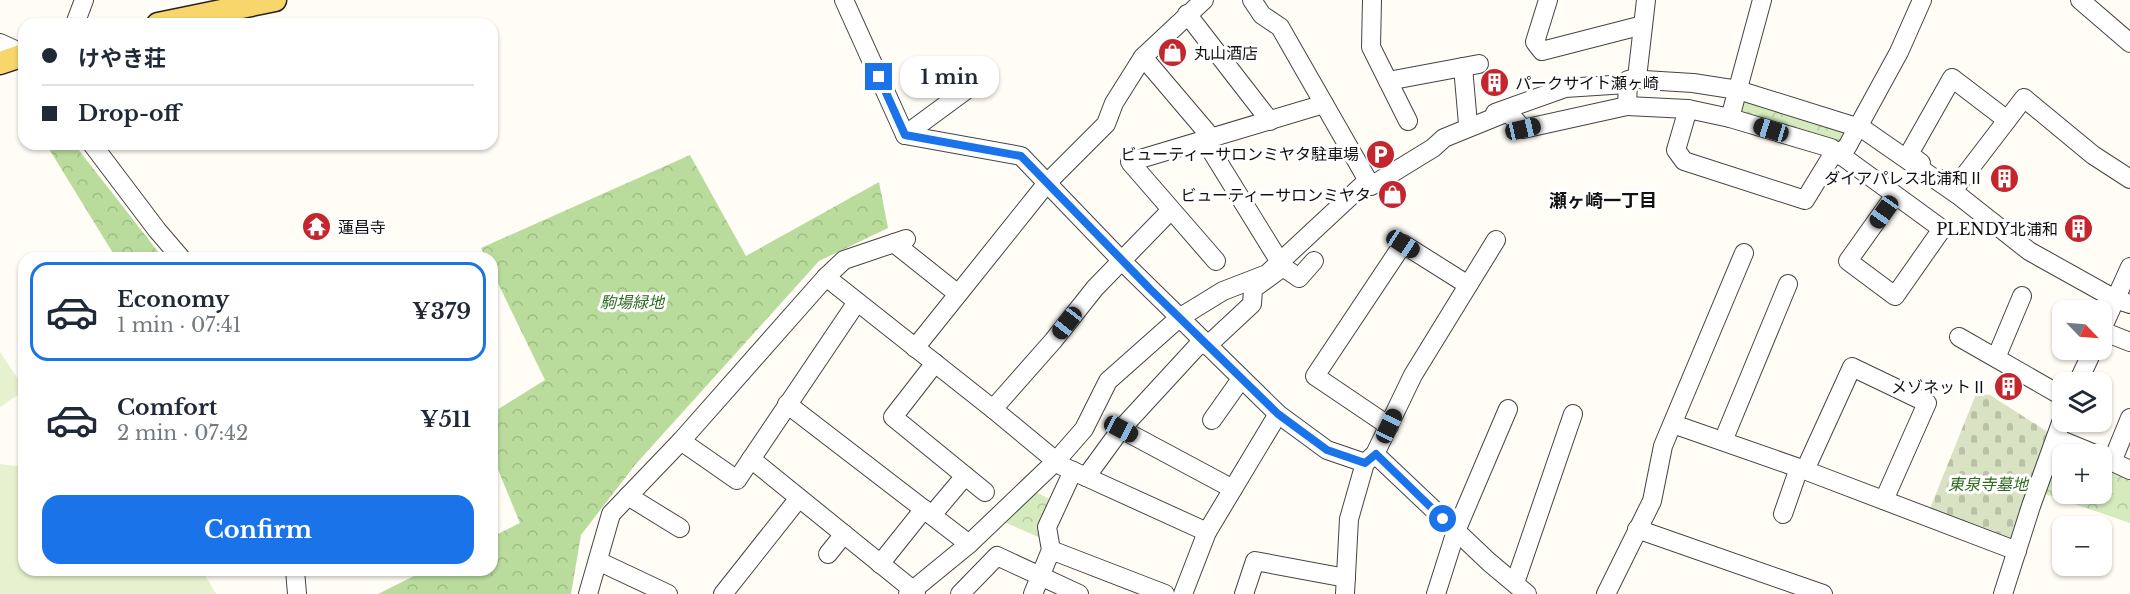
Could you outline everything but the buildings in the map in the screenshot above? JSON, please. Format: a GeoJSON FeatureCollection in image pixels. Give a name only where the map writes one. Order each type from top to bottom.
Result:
{"type":"FeatureCollection","features":[{"type":"Feature","properties":{"kind":"main road"},"geometry":{"type":"LineString","coordinates":[[187,18],[275,0]]}},
{"type":"Feature","properties":{"kind":"main road"},"geometry":{"type":"LineString","coordinates":[[0,63],[18,57]]}},
{"type":"Feature","properties":{"kind":"street"},"geometry":{"type":"LineString","coordinates":[[77,18],[84,0]]}},
{"type":"Feature","properties":{"kind":"street"},"geometry":{"type":"LineString","coordinates":[[844,0],[905,135]]}},
{"type":"Feature","properties":{"kind":"street"},"geometry":{"type":"LineString","coordinates":[[915,348],[1047,183],[1106,124],[1114,104],[1143,57],[1204,0]]}},
{"type":"Feature","properties":{"kind":"street"},"geometry":{"type":"LineString","coordinates":[[1252,0],[1262,15],[1280,27],[1370,183]]}},
{"type":"Feature","properties":{"kind":"street"},"geometry":{"type":"LineString","coordinates":[[1372,0],[1371,47],[1408,121]]}},
{"type":"Feature","properties":{"kind":"street"},"geometry":{"type":"LineString","coordinates":[[1548,0],[1535,42],[1542,51],[1643,25]]}},
{"type":"Feature","properties":{"kind":"street"},"geometry":{"type":"LineString","coordinates":[[1627,106],[1646,0]]}},
{"type":"Feature","properties":{"kind":"street"},"geometry":{"type":"LineString","coordinates":[[1730,118],[1762,0]]}},
{"type":"Feature","properties":{"kind":"street"},"geometry":{"type":"LineString","coordinates":[[1688,109],[1676,150],[1684,161],[1805,200],[1830,159],[1847,147],[1899,52],[1922,0]]}},
{"type":"Feature","properties":{"kind":"street"},"geometry":{"type":"LineString","coordinates":[[2080,0],[2130,43]]}},
{"type":"Feature","properties":{"kind":"street"},"geometry":{"type":"LineString","coordinates":[[1187,14],[1270,120]]}},
{"type":"Feature","properties":{"kind":"street"},"geometry":{"type":"LineString","coordinates":[[0,43],[18,52]]}},
{"type":"Feature","properties":{"kind":"street"},"geometry":{"type":"LineString","coordinates":[[1143,57],[1208,138],[1281,263],[1299,278],[1314,261]]}},
{"type":"Feature","properties":{"kind":"street"},"geometry":{"type":"LineString","coordinates":[[1388,81],[1471,65],[1468,124]]}},
{"type":"Feature","properties":{"kind":"street"},"geometry":{"type":"LineString","coordinates":[[2007,120],[1952,78],[1909,154],[1955,188],[2024,98],[2093,154],[2130,179]]}},
{"type":"Feature","properties":{"kind":"street"},"geometry":{"type":"LineString","coordinates":[[1036,586],[1051,550],[1047,526],[1080,474],[1204,344],[1252,304],[1253,289],[1370,183],[1442,135],[1565,88],[1644,80],[1693,83],[1738,90],[1858,127],[1932,176],[2029,251],[2122,302]]}},
{"type":"Feature","properties":{"kind":"street"},"geometry":{"type":"LineString","coordinates":[[905,135],[973,85]]}},
{"type":"Feature","properties":{"kind":"street"},"geometry":{"type":"LineString","coordinates":[[1216,261],[1130,162],[1324,104]]}},
{"type":"Feature","properties":{"kind":"street"},"geometry":{"type":"LineString","coordinates":[[1370,183],[1433,148],[1443,138],[1508,112],[1523,129],[1627,106],[1688,109],[1730,118],[1831,148],[1942,229],[1895,296],[1848,261],[1895,195]]}},
{"type":"Feature","properties":{"kind":"street"},"geometry":{"type":"LineString","coordinates":[[905,135],[1021,156],[1204,344],[1278,414],[1327,450],[1370,459],[1521,589],[1573,414]]}},
{"type":"Feature","properties":{"kind":"street"},"geometry":{"type":"LineString","coordinates":[[97,150],[176,252]]}},
{"type":"Feature","properties":{"kind":"street"},"geometry":{"type":"LineString","coordinates":[[993,409],[1053,341],[1095,288],[1171,210]]}},
{"type":"Feature","properties":{"kind":"street"},"geometry":{"type":"LineString","coordinates":[[1244,594],[1255,561],[1346,586],[1349,519],[1370,459],[1389,426],[1413,375],[1496,240]]}},
{"type":"Feature","properties":{"kind":"street"},"geometry":{"type":"LineString","coordinates":[[588,594],[611,514],[681,441],[826,277],[844,260],[900,241],[958,294]]}},
{"type":"Feature","properties":{"kind":"street"},"geometry":{"type":"LineString","coordinates":[[1389,426],[1315,376],[1403,244],[1468,285]]}},
{"type":"Feature","properties":{"kind":"street"},"geometry":{"type":"LineString","coordinates":[[1606,594],[1652,501],[1663,446],[1744,253]]}},
{"type":"Feature","properties":{"kind":"street"},"geometry":{"type":"LineString","coordinates":[[751,459],[844,534],[912,593],[969,544],[1056,461],[1084,429],[1108,381],[1179,318],[1223,291],[1267,274],[1281,263]]}},
{"type":"Feature","properties":{"kind":"street"},"geometry":{"type":"LineString","coordinates":[[2112,316],[2122,302],[2130,267]]}},
{"type":"Feature","properties":{"kind":"street"},"geometry":{"type":"LineString","coordinates":[[826,277],[1056,461],[1207,532]]}},
{"type":"Feature","properties":{"kind":"street"},"geometry":{"type":"LineString","coordinates":[[1723,441],[1788,284]]}},
{"type":"Feature","properties":{"kind":"street"},"geometry":{"type":"LineString","coordinates":[[1996,358],[2022,296]]}},
{"type":"Feature","properties":{"kind":"street"},"geometry":{"type":"LineString","coordinates":[[681,441],[737,480],[857,302]]}},
{"type":"Feature","properties":{"kind":"street"},"geometry":{"type":"LineString","coordinates":[[2112,334],[2130,342]]}},
{"type":"Feature","properties":{"kind":"street"},"geometry":{"type":"LineString","coordinates":[[1959,337],[2052,390]]}},
{"type":"Feature","properties":{"kind":"street"},"geometry":{"type":"LineString","coordinates":[[935,363],[893,417],[985,492]]}},
{"type":"Feature","properties":{"kind":"street"},"geometry":{"type":"LineString","coordinates":[[1783,514],[1802,469],[1852,367],[1928,403],[1884,500]]}},
{"type":"Feature","properties":{"kind":"street"},"geometry":{"type":"LineString","coordinates":[[1212,420],[1242,379]]}},
{"type":"Feature","properties":{"kind":"street"},"geometry":{"type":"LineString","coordinates":[[787,404],[969,544]]}},
{"type":"Feature","properties":{"kind":"street"},"geometry":{"type":"LineString","coordinates":[[1436,594],[1456,531],[1508,409]]}},
{"type":"Feature","properties":{"kind":"street"},"geometry":{"type":"LineString","coordinates":[[1183,594],[1207,532],[1278,414]]}},
{"type":"Feature","properties":{"kind":"street"},"geometry":{"type":"LineString","coordinates":[[2112,445],[2130,418]]}},
{"type":"Feature","properties":{"kind":"street"},"geometry":{"type":"LineString","coordinates":[[1673,424],[1802,469],[2017,550]]}},
{"type":"Feature","properties":{"kind":"street"},"geometry":{"type":"LineString","coordinates":[[1121,429],[1233,489]]}},
{"type":"Feature","properties":{"kind":"street"},"geometry":{"type":"LineString","coordinates":[[2003,594],[2058,432]]}},
{"type":"Feature","properties":{"kind":"street"},"geometry":{"type":"LineString","coordinates":[[2056,438],[2070,444]]}},
{"type":"Feature","properties":{"kind":"street"},"geometry":{"type":"LineString","coordinates":[[2112,462],[2130,470]]}},
{"type":"Feature","properties":{"kind":"street"},"geometry":{"type":"LineString","coordinates":[[880,564],[965,476]]}},
{"type":"Feature","properties":{"kind":"street"},"geometry":{"type":"LineString","coordinates":[[628,496],[680,528]]}},
{"type":"Feature","properties":{"kind":"street"},"geometry":{"type":"LineString","coordinates":[[723,594],[799,498]]}},
{"type":"Feature","properties":{"kind":"street"},"geometry":{"type":"LineString","coordinates":[[1637,529],[1823,594]]}},
{"type":"Feature","properties":{"kind":"street"},"geometry":{"type":"LineString","coordinates":[[828,554],[844,534]]}},
{"type":"Feature","properties":{"kind":"street"},"geometry":{"type":"LineString","coordinates":[[1051,550],[1165,594]]}},
{"type":"Feature","properties":{"kind":"street"},"geometry":{"type":"LineString","coordinates":[[960,594],[997,556],[1036,586],[1079,594]]}},
{"type":"Feature","properties":{"kind":"street"},"geometry":{"type":"LineString","coordinates":[[598,561],[669,594]]}},
{"type":"Feature","properties":{"kind":"street"},"geometry":{"type":"LineString","coordinates":[[296,576],[297,594]]}},
{"type":"Feature","properties":{"kind":"green space"},"geometry":{"type":"Polygon","coordinates":[[[1741,95],[1852,128],[1844,143],[1744,117],[1739,113],[1741,95]]]}},
{"type":"Feature","properties":{"kind":"green space"},"geometry":{"type":"Polygon","coordinates":[[[50,150],[79,150],[158,252],[112,252],[50,150]]]}},
{"type":"Feature","properties":{"kind":"green space","name":"駒場緑地"},"geometry":{"type":"Polygon","coordinates":[[[690,155],[746,256],[879,182],[888,228],[819,261],[635,465],[581,535],[571,594],[378,594],[414,576],[498,576],[498,534],[520,523],[498,470],[498,409],[545,380],[498,283],[498,252],[483,252],[481,248],[690,155]]]}},
{"type":"Feature","properties":{"kind":"green space"},"geometry":{"type":"Polygon","coordinates":[[[0,352],[18,379],[18,395],[0,407],[0,352]]]}},
{"type":"Feature","properties":{"kind":"green space","name":"東泉寺墓地"},"geometry":{"type":"Polygon","coordinates":[[[1976,394],[1990,395],[2051,434],[2011,541],[1929,511],[1976,394]]]}},
{"type":"Feature","properties":{"kind":"green space"},"geometry":{"type":"Polygon","coordinates":[[[0,464],[18,466],[18,576],[206,576],[216,594],[0,594],[0,464]]]}},
{"type":"Feature","properties":{"kind":"green space"},"geometry":{"type":"Polygon","coordinates":[[[2052,466],[2052,496],[2042,493],[2052,466]]]}},
{"type":"Feature","properties":{"kind":"green space"},"geometry":{"type":"Polygon","coordinates":[[[2112,468],[2130,476],[2130,523],[2074,504],[2112,504],[2112,468]]]}},
{"type":"Feature","properties":{"kind":"green space"},"geometry":{"type":"Polygon","coordinates":[[[1032,490],[1055,502],[1045,540],[1002,521],[1032,490]]]}},
{"type":"Feature","properties":{"kind":"place","name":"丸山酒店"},"geometry":{"type":"Point","coordinates":[1173,53]}},
{"type":"Feature","properties":{"kind":"place","name":"パークサイト瀬ヶ崎"},"geometry":{"type":"Point","coordinates":[1494,83]}},
{"type":"Feature","properties":{"kind":"place","name":"ビューティーサロンミヤタ駐車場"},"geometry":{"type":"Point","coordinates":[1380,154]}},
{"type":"Feature","properties":{"kind":"place","name":"ダイアパレス北浦和Ⅱ"},"geometry":{"type":"Point","coordinates":[2005,178]}},
{"type":"Feature","properties":{"kind":"place","name":"ビューティーサロンミヤタ"},"geometry":{"type":"Point","coordinates":[1392,195]}},
{"type":"Feature","properties":{"kind":"place","name":"蓮昌寺"},"geometry":{"type":"Point","coordinates":[317,227]}},
{"type":"Feature","properties":{"kind":"place","name":"PLENDY北浦和"},"geometry":{"type":"Point","coordinates":[2079,229]}},
{"type":"Feature","properties":{"kind":"place","name":"メゾネットⅡ"},"geometry":{"type":"Point","coordinates":[2008,387]}},
{"type":"Feature","properties":{"kind":"district","name":"瀬ヶ崎一丁目"},"geometry":{"type":"Point","coordinates":[1603,201]}},
{"type":"Feature","properties":{"kind":"route"},"geometry":{"type":"LineString","coordinates":[[879,77],[905,135],[1021,156],[1121,260],[1278,414],[1327,450],[1365,463],[1376,454],[1443,519]]}}]}
